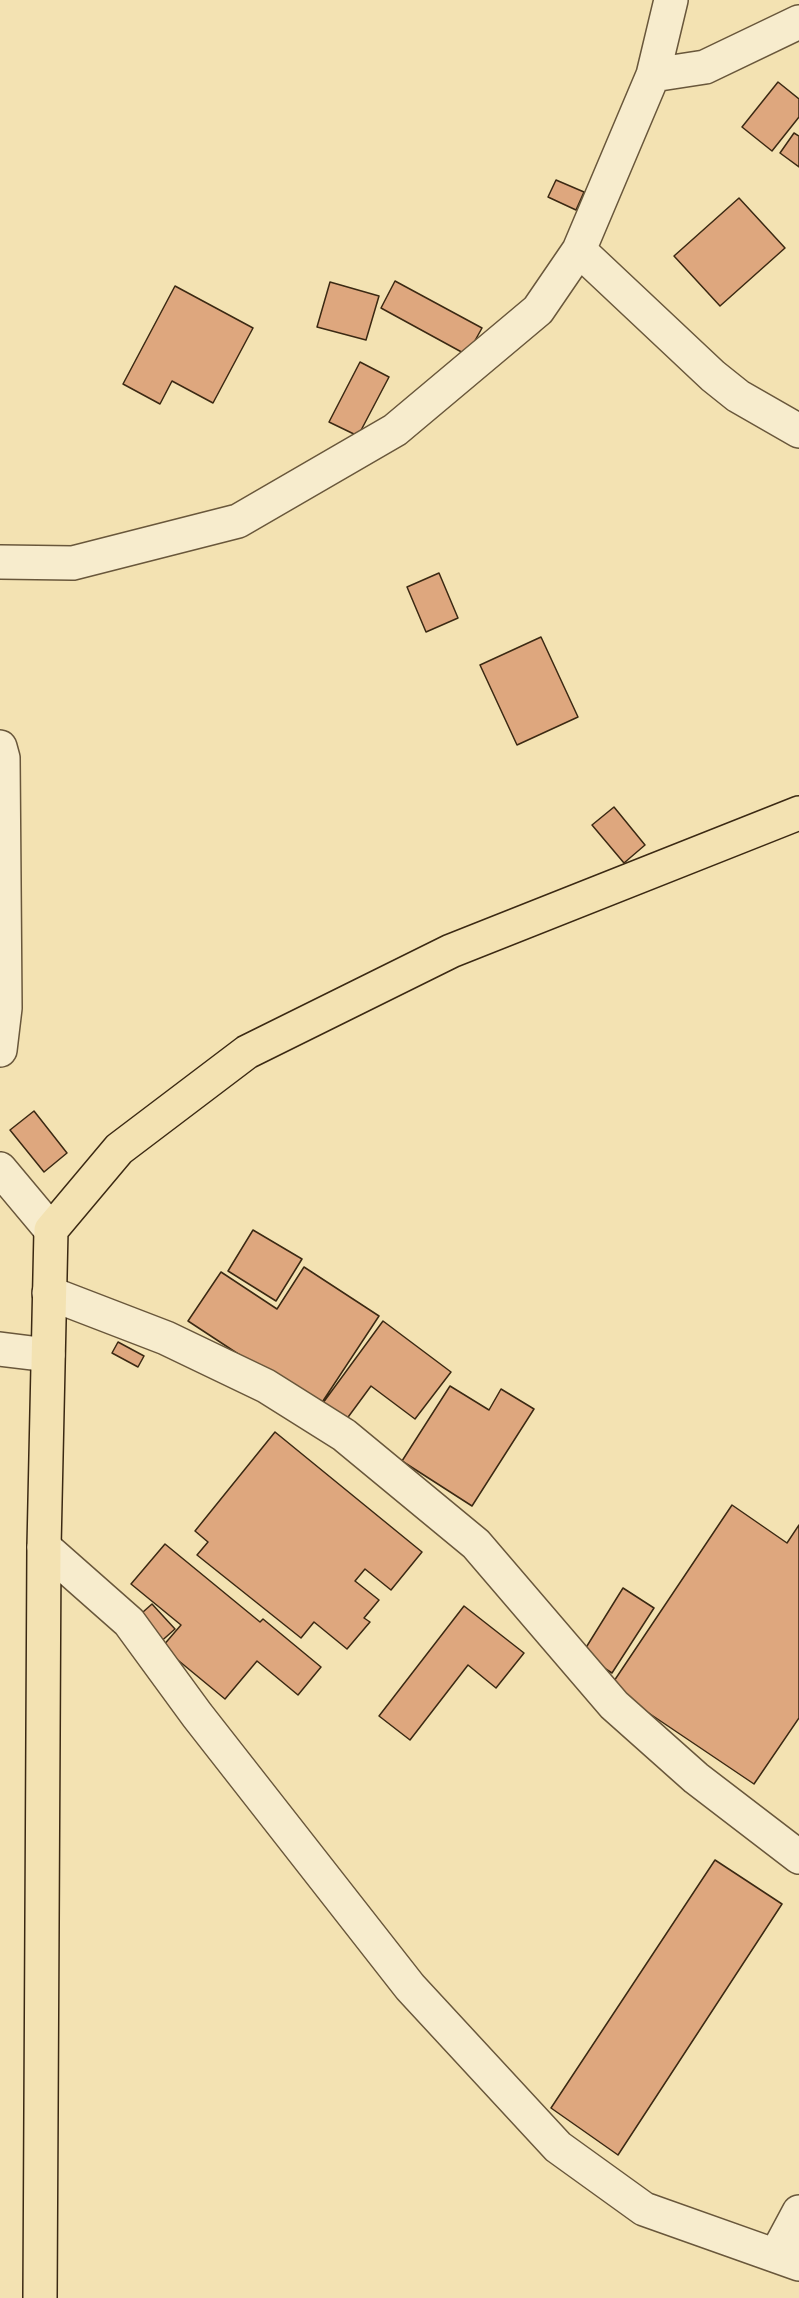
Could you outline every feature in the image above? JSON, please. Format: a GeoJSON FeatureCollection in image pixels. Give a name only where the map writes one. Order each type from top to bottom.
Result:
{"type":"FeatureCollection","features":[{"type":"Feature","properties":{"kind":"main road"},"geometry":{"type":"LineString","coordinates":[[40,2298],[44,1547],[51,1230],[119,1149],[247,1052],[452,951],[799,813]]}},
{"type":"Feature","properties":{"kind":"street"},"geometry":{"type":"LineString","coordinates":[[0,562],[73,563],[238,521],[395,430],[538,310],[579,250],[652,75],[671,0]]}},
{"type":"Feature","properties":{"kind":"street"},"geometry":{"type":"LineString","coordinates":[[652,75],[705,67],[799,22]]}},
{"type":"Feature","properties":{"kind":"street"},"geometry":{"type":"LineString","coordinates":[[579,250],[730,389],[799,430]]}},
{"type":"Feature","properties":{"kind":"street"},"geometry":{"type":"LineString","coordinates":[[0,747],[3,758],[5,1008],[0,1050]]}},
{"type":"Feature","properties":{"kind":"street"},"geometry":{"type":"LineString","coordinates":[[0,1169],[51,1230]]}},
{"type":"Feature","properties":{"kind":"street"},"geometry":{"type":"LineString","coordinates":[[49,1293],[166,1338],[266,1386],[344,1434],[476,1544],[614,1705],[696,1778],[799,1857]]}},
{"type":"Feature","properties":{"kind":"street"},"geometry":{"type":"LineString","coordinates":[[0,1349],[48,1355]]}},
{"type":"Feature","properties":{"kind":"street"},"geometry":{"type":"LineString","coordinates":[[44,1547],[129,1622],[197,1715],[410,1986],[558,2147],[644,2209],[788,2260],[799,2212]]}},
{"type":"Feature","properties":{"kind":"building"},"geometry":{"type":"Polygon","coordinates":[[[778,82],[799,99],[799,117],[772,151],[742,127],[778,82]]]}},
{"type":"Feature","properties":{"kind":"building"},"geometry":{"type":"Polygon","coordinates":[[[794,133],[799,136],[799,167],[780,153],[794,133]]]}},
{"type":"Feature","properties":{"kind":"building"},"geometry":{"type":"Polygon","coordinates":[[[556,180],[584,192],[576,210],[548,197],[556,180]]]}},
{"type":"Feature","properties":{"kind":"building"},"geometry":{"type":"Polygon","coordinates":[[[739,198],[785,248],[720,306],[674,256],[739,198]]]}},
{"type":"Feature","properties":{"kind":"building"},"geometry":{"type":"Polygon","coordinates":[[[395,281],[482,328],[467,355],[381,308],[395,281]]]}},
{"type":"Feature","properties":{"kind":"building"},"geometry":{"type":"Polygon","coordinates":[[[330,282],[379,296],[366,340],[317,327],[330,282]]]}},
{"type":"Feature","properties":{"kind":"building"},"geometry":{"type":"Polygon","coordinates":[[[175,286],[253,328],[213,403],[172,381],[160,404],[123,384],[175,286]]]}},
{"type":"Feature","properties":{"kind":"building"},"geometry":{"type":"Polygon","coordinates":[[[360,362],[389,377],[358,436],[329,422],[360,362]]]}},
{"type":"Feature","properties":{"kind":"building"},"geometry":{"type":"Polygon","coordinates":[[[439,573],[458,618],[426,632],[407,587],[439,573]]]}},
{"type":"Feature","properties":{"kind":"building"},"geometry":{"type":"Polygon","coordinates":[[[541,637],[578,717],[517,745],[480,665],[541,637]]]}},
{"type":"Feature","properties":{"kind":"building"},"geometry":{"type":"Polygon","coordinates":[[[614,807],[645,845],[624,863],[592,825],[614,807]]]}},
{"type":"Feature","properties":{"kind":"building"},"geometry":{"type":"Polygon","coordinates":[[[34,1111],[67,1153],[44,1172],[10,1130],[34,1111]]]}},
{"type":"Feature","properties":{"kind":"building"},"geometry":{"type":"Polygon","coordinates":[[[253,1230],[302,1259],[276,1301],[228,1271],[253,1230]]]}},
{"type":"Feature","properties":{"kind":"building"},"geometry":{"type":"Polygon","coordinates":[[[304,1267],[379,1316],[319,1407],[188,1321],[221,1272],[277,1309],[304,1267]]]}},
{"type":"Feature","properties":{"kind":"building"},"geometry":{"type":"Polygon","coordinates":[[[383,1321],[451,1372],[415,1419],[371,1386],[343,1424],[320,1407],[383,1321]]]}},
{"type":"Feature","properties":{"kind":"building"},"geometry":{"type":"Polygon","coordinates":[[[118,1342],[144,1356],[138,1367],[112,1353],[118,1342]]]}},
{"type":"Feature","properties":{"kind":"building"},"geometry":{"type":"Polygon","coordinates":[[[450,1386],[489,1410],[501,1389],[534,1409],[472,1506],[402,1461],[450,1386]]]}},
{"type":"Feature","properties":{"kind":"building"},"geometry":{"type":"Polygon","coordinates":[[[275,1432],[422,1552],[391,1590],[365,1569],[355,1581],[379,1600],[364,1618],[370,1622],[347,1649],[314,1622],[301,1638],[197,1555],[208,1542],[195,1531],[275,1432]]]}},
{"type":"Feature","properties":{"kind":"building"},"geometry":{"type":"Polygon","coordinates":[[[732,1505],[787,1543],[799,1525],[799,1718],[754,1784],[610,1687],[732,1505]]]}},
{"type":"Feature","properties":{"kind":"building"},"geometry":{"type":"Polygon","coordinates":[[[165,1544],[260,1622],[263,1619],[321,1667],[298,1695],[257,1661],[225,1699],[162,1647],[181,1625],[131,1584],[165,1544]]]}},
{"type":"Feature","properties":{"kind":"building"},"geometry":{"type":"Polygon","coordinates":[[[623,1588],[654,1608],[612,1673],[582,1654],[623,1588]]]}},
{"type":"Feature","properties":{"kind":"building"},"geometry":{"type":"Polygon","coordinates":[[[152,1604],[175,1629],[157,1645],[134,1620],[152,1604]]]}},
{"type":"Feature","properties":{"kind":"building"},"geometry":{"type":"Polygon","coordinates":[[[464,1606],[524,1653],[496,1688],[468,1665],[410,1740],[379,1716],[464,1606]]]}},
{"type":"Feature","properties":{"kind":"building"},"geometry":{"type":"Polygon","coordinates":[[[715,1860],[782,1904],[618,2155],[551,2108],[715,1860]]]}}]}
